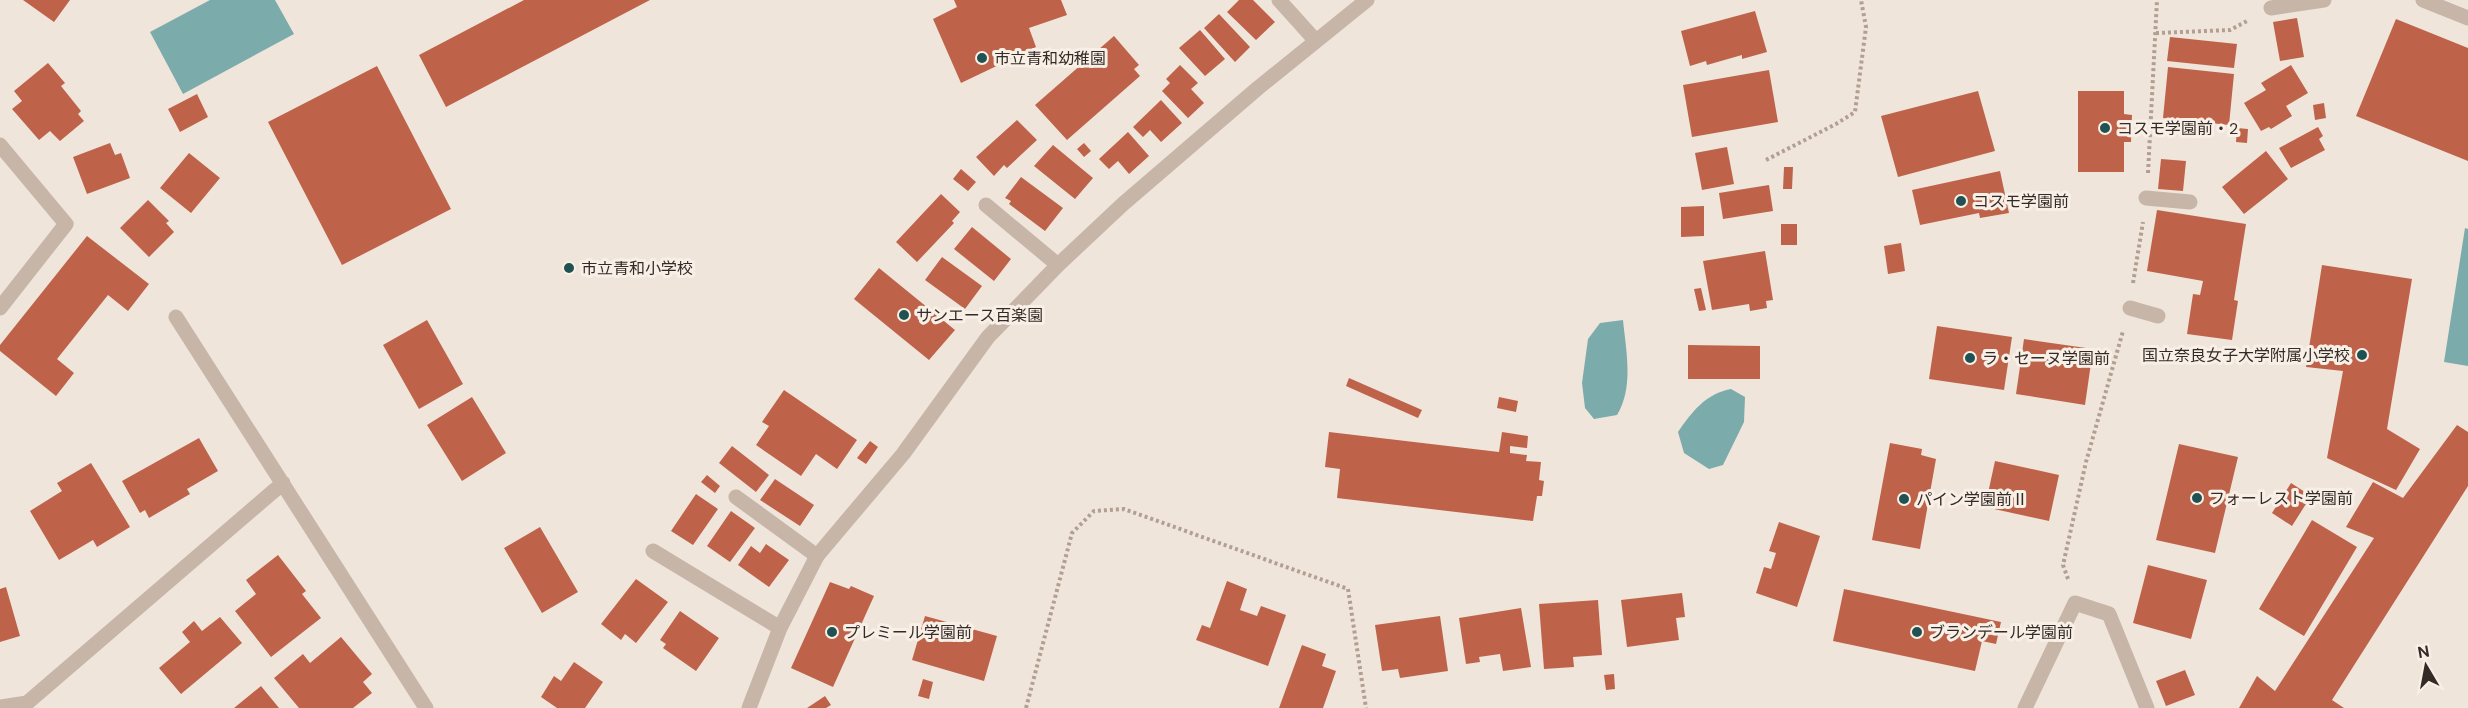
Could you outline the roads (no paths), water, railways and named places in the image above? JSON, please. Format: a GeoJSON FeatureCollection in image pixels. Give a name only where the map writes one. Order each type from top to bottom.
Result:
{"type":"FeatureCollection","features":[{"type":"Feature","properties":{"kind":"street"},"geometry":{"type":"LineString","coordinates":[[1279,0],[1316,40]]}},
{"type":"Feature","properties":{"kind":"street"},"geometry":{"type":"LineString","coordinates":[[749,708],[780,627],[817,556],[903,454],[988,337],[1058,265],[1123,204],[1316,40],[1367,0]]}},
{"type":"Feature","properties":{"kind":"street"},"geometry":{"type":"LineString","coordinates":[[2271,8],[2324,0]]}},
{"type":"Feature","properties":{"kind":"street"},"geometry":{"type":"LineString","coordinates":[[2423,0],[2468,18]]}},
{"type":"Feature","properties":{"kind":"street"},"geometry":{"type":"LineString","coordinates":[[0,145],[66,224],[0,308]]}},
{"type":"Feature","properties":{"kind":"street"},"geometry":{"type":"LineString","coordinates":[[2146,198],[2190,202]]}},
{"type":"Feature","properties":{"kind":"street"},"geometry":{"type":"LineString","coordinates":[[986,205],[1058,265]]}},
{"type":"Feature","properties":{"kind":"street"},"geometry":{"type":"LineString","coordinates":[[2130,308],[2158,316]]}},
{"type":"Feature","properties":{"kind":"street"},"geometry":{"type":"LineString","coordinates":[[176,317],[426,708]]}},
{"type":"Feature","properties":{"kind":"street"},"geometry":{"type":"LineString","coordinates":[[0,707],[27,703],[283,483]]}},
{"type":"Feature","properties":{"kind":"street"},"geometry":{"type":"LineString","coordinates":[[736,497],[817,556]]}},
{"type":"Feature","properties":{"kind":"street"},"geometry":{"type":"LineString","coordinates":[[653,551],[780,627]]}},
{"type":"Feature","properties":{"kind":"street"},"geometry":{"type":"LineString","coordinates":[[2025,708],[2075,603],[2109,614],[2146,708]]}},
{"type":"Feature","properties":{"kind":"water"},"geometry":{"type":"Polygon","coordinates":[[[210,0],[275,0],[294,34],[183,94],[150,32],[210,0]]]}},
{"type":"Feature","properties":{"kind":"water"},"geometry":{"type":"Polygon","coordinates":[[[2465,228],[2468,229],[2468,366],[2444,362],[2465,228]]]}},
{"type":"Feature","properties":{"kind":"water"},"geometry":{"type":"Polygon","coordinates":[[[1623,320],[1628,369],[1626,393],[1617,415],[1594,419],[1585,408],[1582,383],[1588,339],[1600,323],[1623,320]]]}},
{"type":"Feature","properties":{"kind":"water"},"geometry":{"type":"Polygon","coordinates":[[[1731,389],[1745,397],[1744,422],[1723,465],[1709,469],[1684,453],[1678,432],[1706,400],[1731,389]]]}},
{"type":"Feature","properties":{"kind":"place","name":"市立青和幼稚園"},"geometry":{"type":"Point","coordinates":[982,58]}},
{"type":"Feature","properties":{"kind":"place","name":"コスモ学園前・2"},"geometry":{"type":"Point","coordinates":[2105,128]}},
{"type":"Feature","properties":{"kind":"place","name":"コスモ学園前"},"geometry":{"type":"Point","coordinates":[1961,201]}},
{"type":"Feature","properties":{"kind":"place","name":"市立青和小学校"},"geometry":{"type":"Point","coordinates":[569,268]}},
{"type":"Feature","properties":{"kind":"place","name":"サンエース百楽園"},"geometry":{"type":"Point","coordinates":[904,315]}},
{"type":"Feature","properties":{"kind":"place","name":"国立奈良女子大学附属小学校"},"geometry":{"type":"Point","coordinates":[2362,355]}},
{"type":"Feature","properties":{"kind":"place","name":"ラ・セーヌ学園前"},"geometry":{"type":"Point","coordinates":[1970,358]}},
{"type":"Feature","properties":{"kind":"place","name":"フォーレスト学園前"},"geometry":{"type":"Point","coordinates":[2197,498]}},
{"type":"Feature","properties":{"kind":"place","name":"パイン学園前Ⅱ"},"geometry":{"type":"Point","coordinates":[1904,499]}},
{"type":"Feature","properties":{"kind":"place","name":"プレミール学園前"},"geometry":{"type":"Point","coordinates":[832,632]}},
{"type":"Feature","properties":{"kind":"place","name":"ブランデール学園前"},"geometry":{"type":"Point","coordinates":[1917,632]}}]}
